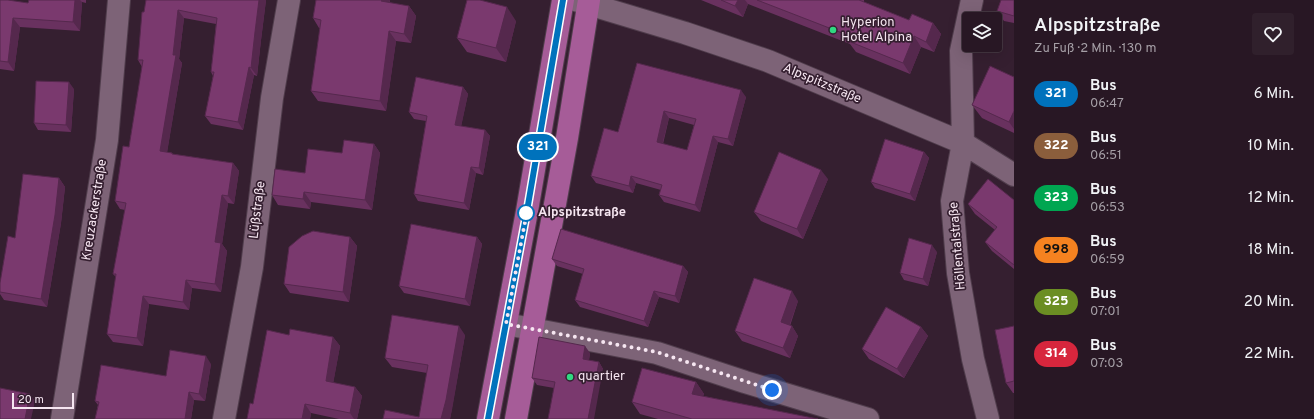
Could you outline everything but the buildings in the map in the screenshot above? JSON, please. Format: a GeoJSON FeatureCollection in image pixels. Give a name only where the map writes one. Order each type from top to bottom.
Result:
{"type":"FeatureCollection","features":[{"type":"Feature","properties":{"kind":"main road"},"geometry":{"type":"LineString","coordinates":[[488,419],[563,0]]}},
{"type":"Feature","properties":{"kind":"main road"},"geometry":{"type":"LineString","coordinates":[[516,419],[533,329],[585,1]]}},
{"type":"Feature","properties":{"kind":"street","name":"Kreuzackerstraße"},"geometry":{"type":"LineString","coordinates":[[62,419],[107,140],[119,0]]}},
{"type":"Feature","properties":{"kind":"street","name":"Lüßstraße"},"geometry":{"type":"LineString","coordinates":[[224,419],[252,267],[272,98],[289,0]]}},
{"type":"Feature","properties":{"kind":"street","name":"Höllentalstraße"},"geometry":{"type":"LineString","coordinates":[[972,0],[961,51],[963,143],[952,201],[957,259],[973,359],[988,419]]}},
{"type":"Feature","properties":{"kind":"street","name":"Alpspitzstraße"},"geometry":{"type":"LineString","coordinates":[[585,1],[768,61],[963,143],[1014,175]]}},
{"type":"Feature","properties":{"kind":"street"},"geometry":{"type":"LineString","coordinates":[[506,324],[657,352],[745,382],[868,419]]}},
{"type":"Feature","properties":{"kind":"bus line","name":"321"},"geometry":{"type":"LineString","coordinates":[[488,419],[527,211],[563,0]]}},
{"type":"Feature","properties":{"kind":"place","name":"Hyperion Hotel Alpina"},"geometry":{"type":"Point","coordinates":[833,30]}},
{"type":"Feature","properties":{"kind":"place","name":"Alpspitzstraße"},"geometry":{"type":"Point","coordinates":[526,213]}},
{"type":"Feature","properties":{"kind":"place","name":"quartier"},"geometry":{"type":"Point","coordinates":[570,377]}},
{"type":"Feature","properties":{"kind":"route"},"geometry":{"type":"LineString","coordinates":[[526,213],[527,211],[506,324],[657,352],[772,390]]}}]}
